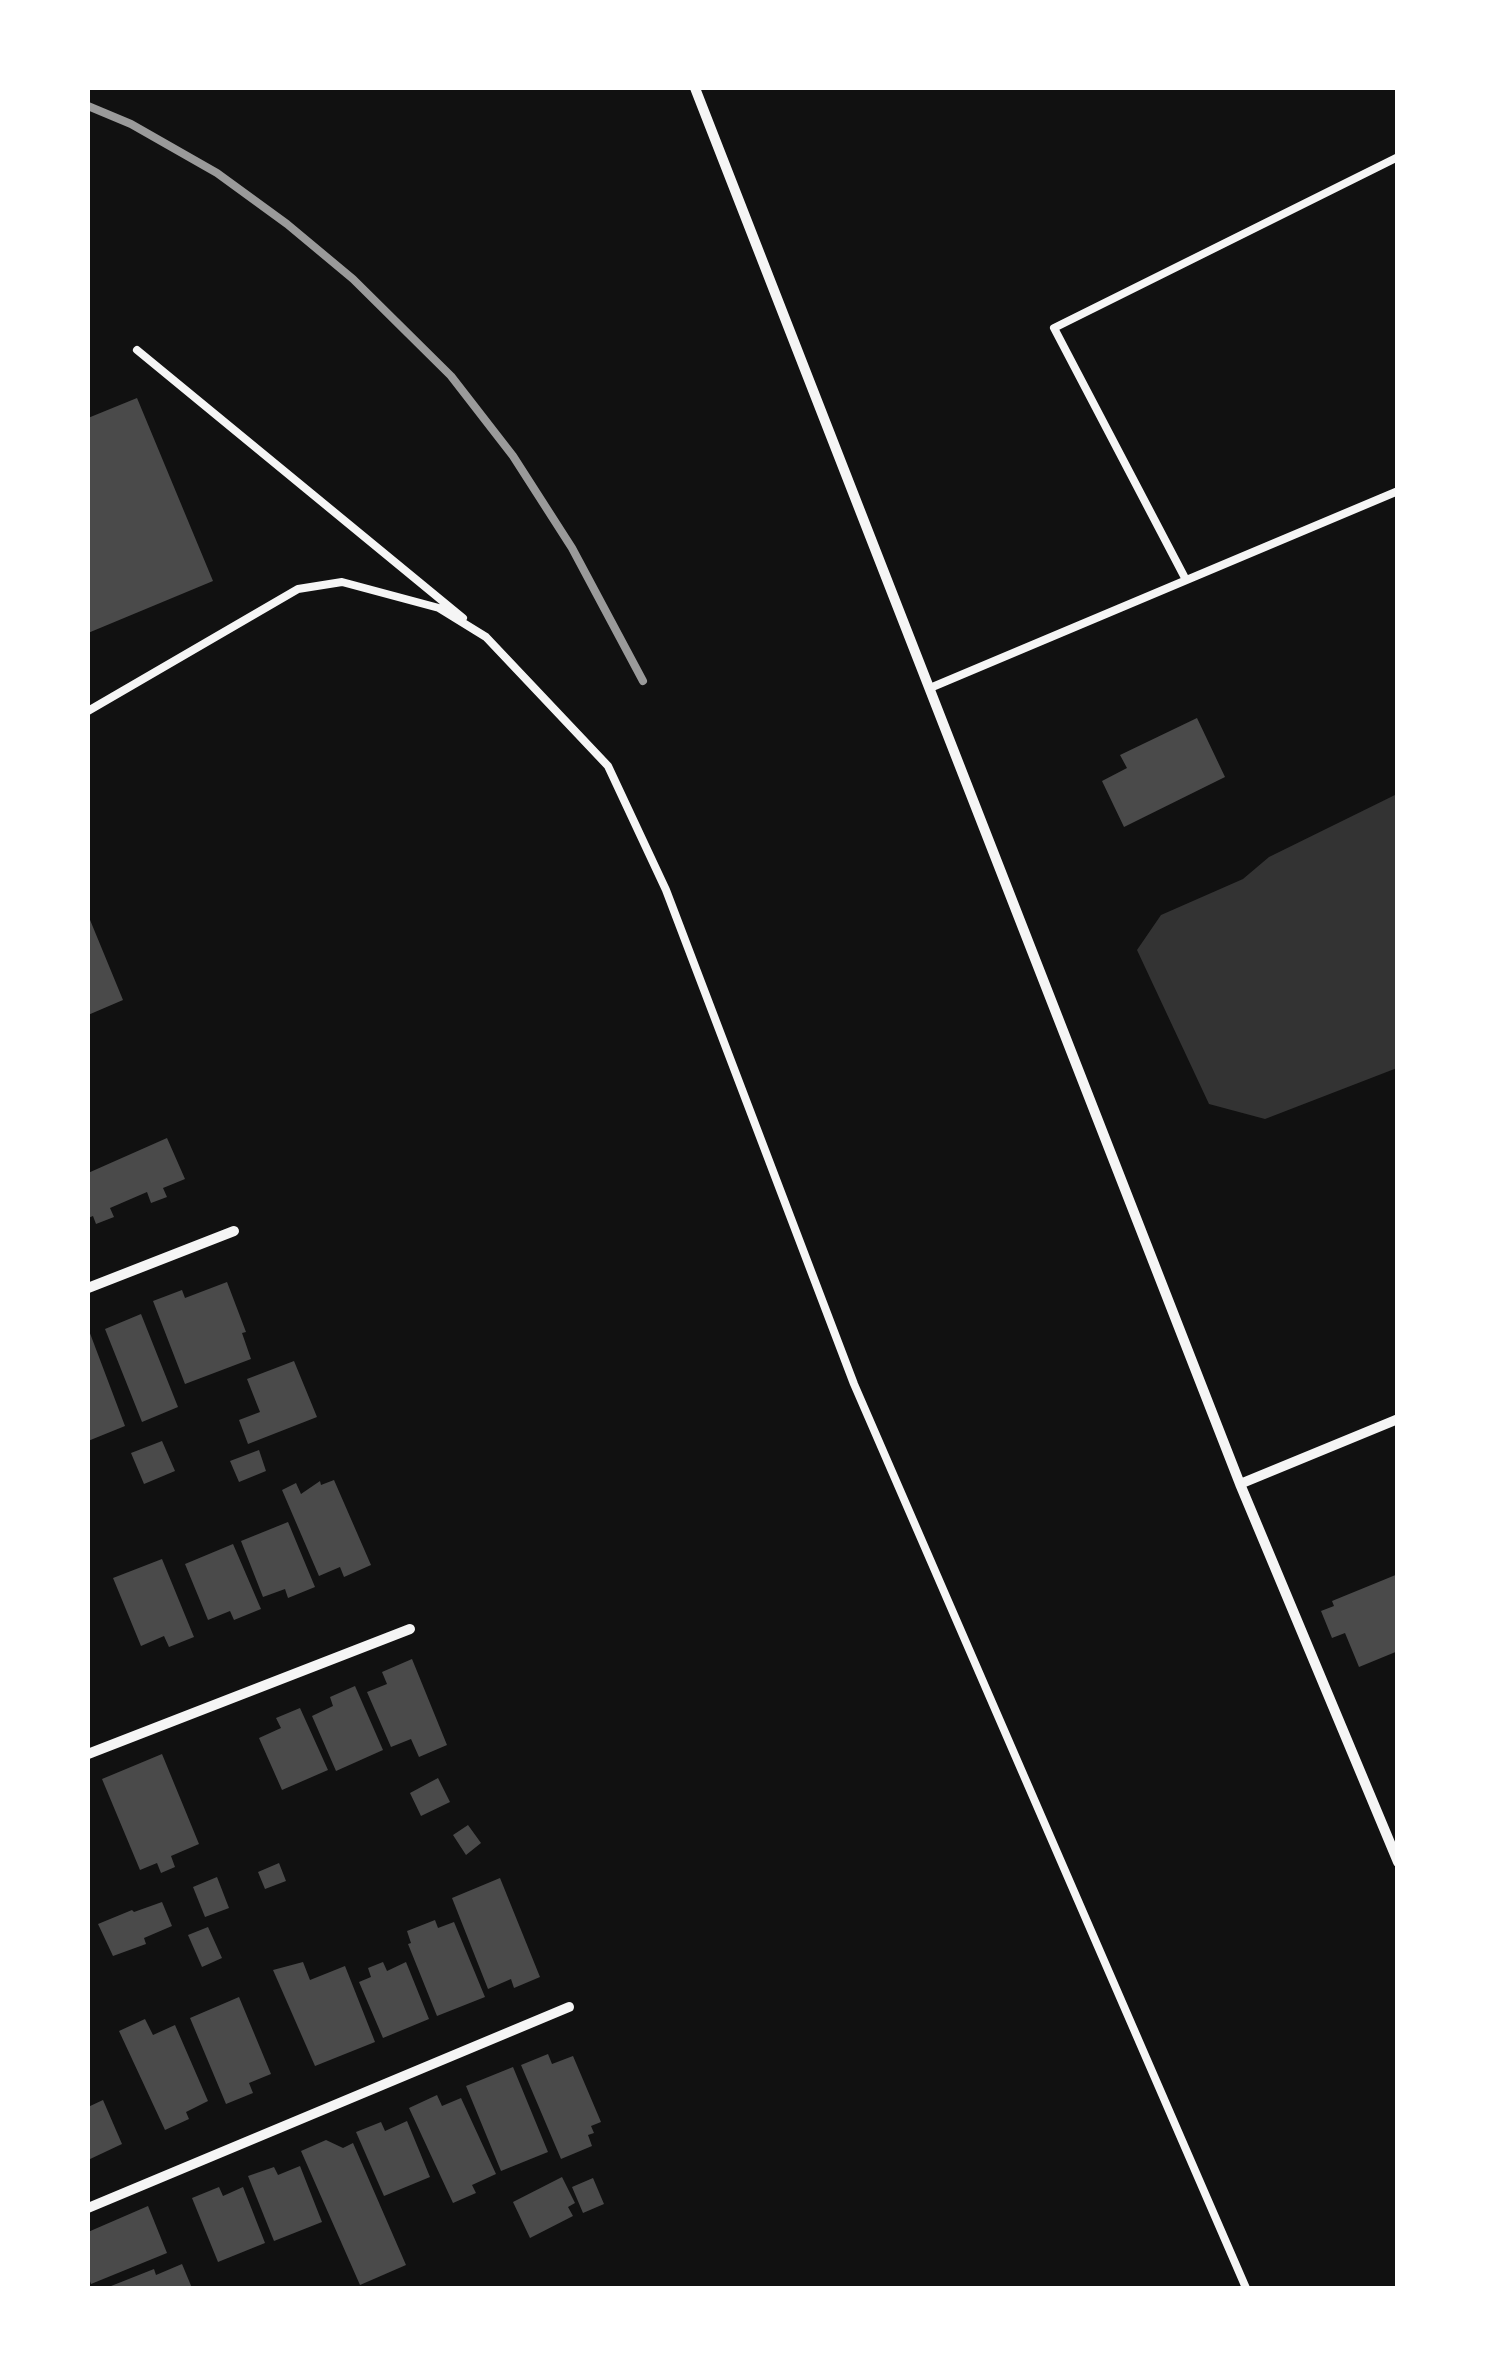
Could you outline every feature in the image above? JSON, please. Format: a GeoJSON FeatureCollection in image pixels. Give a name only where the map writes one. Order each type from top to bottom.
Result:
{"type":"FeatureCollection","features":[{"type":"Feature","properties":{"kind":"street"},"geometry":{"type":"LineString","coordinates":[[696,88],[1240,1484],[1398,1862]]}},
{"type":"Feature","properties":{"kind":"street"},"geometry":{"type":"LineString","coordinates":[[88,1288],[234,1231]]}},
{"type":"Feature","properties":{"kind":"street"},"geometry":{"type":"LineString","coordinates":[[1240,1484],[1398,1419]]}},
{"type":"Feature","properties":{"kind":"street"},"geometry":{"type":"LineString","coordinates":[[88,1754],[410,1629]]}},
{"type":"Feature","properties":{"kind":"street"},"geometry":{"type":"LineString","coordinates":[[88,2208],[569,2007]]}},
{"type":"Feature","properties":{"kind":"lane"},"geometry":{"type":"LineString","coordinates":[[1185,578],[1054,328],[1398,157]]}},
{"type":"Feature","properties":{"kind":"lane"},"geometry":{"type":"LineString","coordinates":[[137,350],[486,637],[608,766],[666,890],[854,1384],[1246,2288]]}},
{"type":"Feature","properties":{"kind":"lane"},"geometry":{"type":"LineString","coordinates":[[930,688],[1398,491]]}},
{"type":"Feature","properties":{"kind":"lane"},"geometry":{"type":"LineString","coordinates":[[88,711],[298,589],[342,582],[440,608],[486,637]]}},
{"type":"Feature","properties":{"kind":"shaded area"},"geometry":{"type":"Polygon","coordinates":[[[1397,794],[1397,1068],[1265,1119],[1209,1104],[1137,950],[1161,915],[1243,879],[1269,857],[1397,794]]]}},
{"type":"Feature","properties":{"kind":"building"},"geometry":{"type":"Polygon","coordinates":[[[137,398],[213,581],[88,633],[88,418],[137,398]]]}},
{"type":"Feature","properties":{"kind":"building"},"geometry":{"type":"Polygon","coordinates":[[[1197,718],[1225,777],[1124,827],[1102,781],[1127,768],[1120,755],[1197,718]]]}},
{"type":"Feature","properties":{"kind":"building"},"geometry":{"type":"Polygon","coordinates":[[[88,915],[123,1000],[88,1015],[88,915]]]}},
{"type":"Feature","properties":{"kind":"building"},"geometry":{"type":"Polygon","coordinates":[[[167,1138],[185,1179],[163,1188],[167,1197],[151,1203],[147,1192],[110,1208],[114,1217],[96,1224],[93,1216],[88,1218],[88,1173],[167,1138]]]}},
{"type":"Feature","properties":{"kind":"building"},"geometry":{"type":"Polygon","coordinates":[[[227,1282],[246,1332],[242,1333],[251,1359],[185,1384],[153,1301],[182,1290],[185,1298],[227,1282]]]}},
{"type":"Feature","properties":{"kind":"building"},"geometry":{"type":"Polygon","coordinates":[[[141,1314],[178,1407],[142,1422],[105,1329],[141,1314]]]}},
{"type":"Feature","properties":{"kind":"building"},"geometry":{"type":"Polygon","coordinates":[[[88,1328],[125,1426],[88,1441],[88,1328]]]}},
{"type":"Feature","properties":{"kind":"building"},"geometry":{"type":"Polygon","coordinates":[[[294,1361],[317,1417],[248,1444],[239,1420],[260,1412],[247,1379],[294,1361]]]}},
{"type":"Feature","properties":{"kind":"building"},"geometry":{"type":"Polygon","coordinates":[[[162,1441],[175,1471],[144,1484],[131,1453],[162,1441]]]}},
{"type":"Feature","properties":{"kind":"building"},"geometry":{"type":"Polygon","coordinates":[[[259,1450],[266,1471],[239,1482],[230,1461],[259,1450]]]}},
{"type":"Feature","properties":{"kind":"building"},"geometry":{"type":"Polygon","coordinates":[[[334,1480],[371,1565],[344,1577],[340,1567],[319,1576],[282,1490],[296,1483],[301,1494],[320,1481],[321,1485],[334,1480]]]}},
{"type":"Feature","properties":{"kind":"building"},"geometry":{"type":"Polygon","coordinates":[[[288,1522],[315,1587],[288,1598],[285,1589],[263,1597],[241,1541],[288,1522]]]}},
{"type":"Feature","properties":{"kind":"building"},"geometry":{"type":"Polygon","coordinates":[[[233,1544],[261,1609],[234,1620],[230,1611],[208,1620],[185,1564],[233,1544]]]}},
{"type":"Feature","properties":{"kind":"building"},"geometry":{"type":"Polygon","coordinates":[[[162,1559],[194,1637],[169,1647],[164,1636],[141,1646],[113,1578],[162,1559]]]}},
{"type":"Feature","properties":{"kind":"building"},"geometry":{"type":"Polygon","coordinates":[[[1398,1574],[1398,1651],[1359,1667],[1345,1633],[1332,1638],[1321,1611],[1334,1606],[1332,1601],[1398,1574]]]}},
{"type":"Feature","properties":{"kind":"building"},"geometry":{"type":"Polygon","coordinates":[[[412,1659],[447,1745],[419,1757],[411,1739],[391,1747],[367,1692],[387,1684],[382,1672],[412,1659]]]}},
{"type":"Feature","properties":{"kind":"building"},"geometry":{"type":"Polygon","coordinates":[[[355,1686],[383,1750],[336,1771],[312,1716],[333,1706],[330,1697],[355,1686]]]}},
{"type":"Feature","properties":{"kind":"building"},"geometry":{"type":"Polygon","coordinates":[[[300,1708],[328,1770],[282,1790],[259,1738],[281,1728],[276,1718],[300,1708]]]}},
{"type":"Feature","properties":{"kind":"building"},"geometry":{"type":"Polygon","coordinates":[[[162,1754],[199,1844],[171,1856],[175,1867],[161,1873],[157,1863],[140,1870],[102,1779],[162,1754]]]}},
{"type":"Feature","properties":{"kind":"building"},"geometry":{"type":"Polygon","coordinates":[[[438,1778],[450,1802],[421,1816],[410,1793],[438,1778]]]}},
{"type":"Feature","properties":{"kind":"building"},"geometry":{"type":"Polygon","coordinates":[[[468,1825],[481,1843],[466,1855],[453,1835],[468,1825]]]}},
{"type":"Feature","properties":{"kind":"building"},"geometry":{"type":"Polygon","coordinates":[[[279,1863],[286,1881],[265,1889],[258,1872],[279,1863]]]}},
{"type":"Feature","properties":{"kind":"building"},"geometry":{"type":"Polygon","coordinates":[[[217,1877],[229,1908],[205,1917],[193,1887],[217,1877]]]}},
{"type":"Feature","properties":{"kind":"building"},"geometry":{"type":"Polygon","coordinates":[[[500,1878],[540,1977],[514,1988],[511,1979],[488,1989],[452,1898],[500,1878]]]}},
{"type":"Feature","properties":{"kind":"building"},"geometry":{"type":"Polygon","coordinates":[[[162,1902],[172,1926],[144,1938],[146,1944],[113,1956],[98,1924],[162,1902]]]}},
{"type":"Feature","properties":{"kind":"building"},"geometry":{"type":"Polygon","coordinates":[[[435,1920],[438,1928],[454,1922],[485,1997],[437,2016],[408,1944],[411,1943],[407,1931],[435,1920]]]}},
{"type":"Feature","properties":{"kind":"building"},"geometry":{"type":"Polygon","coordinates":[[[208,1927],[222,1958],[202,1967],[188,1935],[208,1927]]]}},
{"type":"Feature","properties":{"kind":"building"},"geometry":{"type":"Polygon","coordinates":[[[303,1962],[310,1980],[345,1966],[375,2042],[315,2066],[273,1970],[303,1962]]]}},
{"type":"Feature","properties":{"kind":"building"},"geometry":{"type":"Polygon","coordinates":[[[383,1962],[387,1971],[406,1962],[429,2019],[383,2038],[359,1982],[371,1977],[368,1968],[383,1962]]]}},
{"type":"Feature","properties":{"kind":"building"},"geometry":{"type":"Polygon","coordinates":[[[239,1997],[271,2074],[249,2083],[253,2093],[226,2104],[190,2018],[239,1997]]]}},
{"type":"Feature","properties":{"kind":"building"},"geometry":{"type":"Polygon","coordinates":[[[145,2019],[153,2035],[175,2025],[208,2101],[186,2112],[189,2119],[165,2130],[119,2031],[145,2019]]]}},
{"type":"Feature","properties":{"kind":"building"},"geometry":{"type":"Polygon","coordinates":[[[548,2054],[552,2064],[573,2056],[601,2122],[591,2126],[594,2133],[588,2135],[592,2146],[561,2159],[521,2065],[548,2054]]]}},
{"type":"Feature","properties":{"kind":"building"},"geometry":{"type":"Polygon","coordinates":[[[513,2067],[548,2152],[501,2171],[466,2086],[513,2067]]]}},
{"type":"Feature","properties":{"kind":"building"},"geometry":{"type":"Polygon","coordinates":[[[437,2095],[442,2106],[461,2098],[496,2174],[472,2185],[476,2193],[453,2203],[409,2108],[437,2095]]]}},
{"type":"Feature","properties":{"kind":"building"},"geometry":{"type":"Polygon","coordinates":[[[103,2100],[122,2144],[88,2160],[88,2107],[103,2100]]]}},
{"type":"Feature","properties":{"kind":"building"},"geometry":{"type":"Polygon","coordinates":[[[407,2121],[430,2177],[384,2196],[356,2132],[381,2122],[385,2131],[407,2121]]]}},
{"type":"Feature","properties":{"kind":"building"},"geometry":{"type":"Polygon","coordinates":[[[326,2140],[343,2148],[353,2143],[406,2265],[360,2285],[301,2151],[326,2140]]]}},
{"type":"Feature","properties":{"kind":"building"},"geometry":{"type":"Polygon","coordinates":[[[300,2166],[322,2222],[274,2241],[248,2176],[274,2167],[278,2175],[300,2166]]]}},
{"type":"Feature","properties":{"kind":"building"},"geometry":{"type":"Polygon","coordinates":[[[562,2177],[575,2203],[568,2207],[573,2216],[530,2238],[513,2202],[562,2177]]]}},
{"type":"Feature","properties":{"kind":"building"},"geometry":{"type":"Polygon","coordinates":[[[593,2178],[604,2204],[583,2213],[572,2187],[593,2178]]]}},
{"type":"Feature","properties":{"kind":"building"},"geometry":{"type":"Polygon","coordinates":[[[219,2187],[223,2196],[243,2187],[265,2243],[218,2262],[192,2198],[219,2187]]]}},
{"type":"Feature","properties":{"kind":"building"},"geometry":{"type":"Polygon","coordinates":[[[148,2206],[167,2253],[91,2284],[88,2232],[148,2206]]]}},
{"type":"Feature","properties":{"kind":"building"},"geometry":{"type":"Polygon","coordinates":[[[182,2264],[192,2288],[106,2288],[154,2269],[156,2275],[182,2264]]]}},
{"type":"Feature","properties":{"kind":"railway"},"geometry":{"type":"LineString","coordinates":[[88,106],[131,124],[217,173],[287,224],[353,279],[451,376],[513,456],[572,548],[643,681]]}}]}
